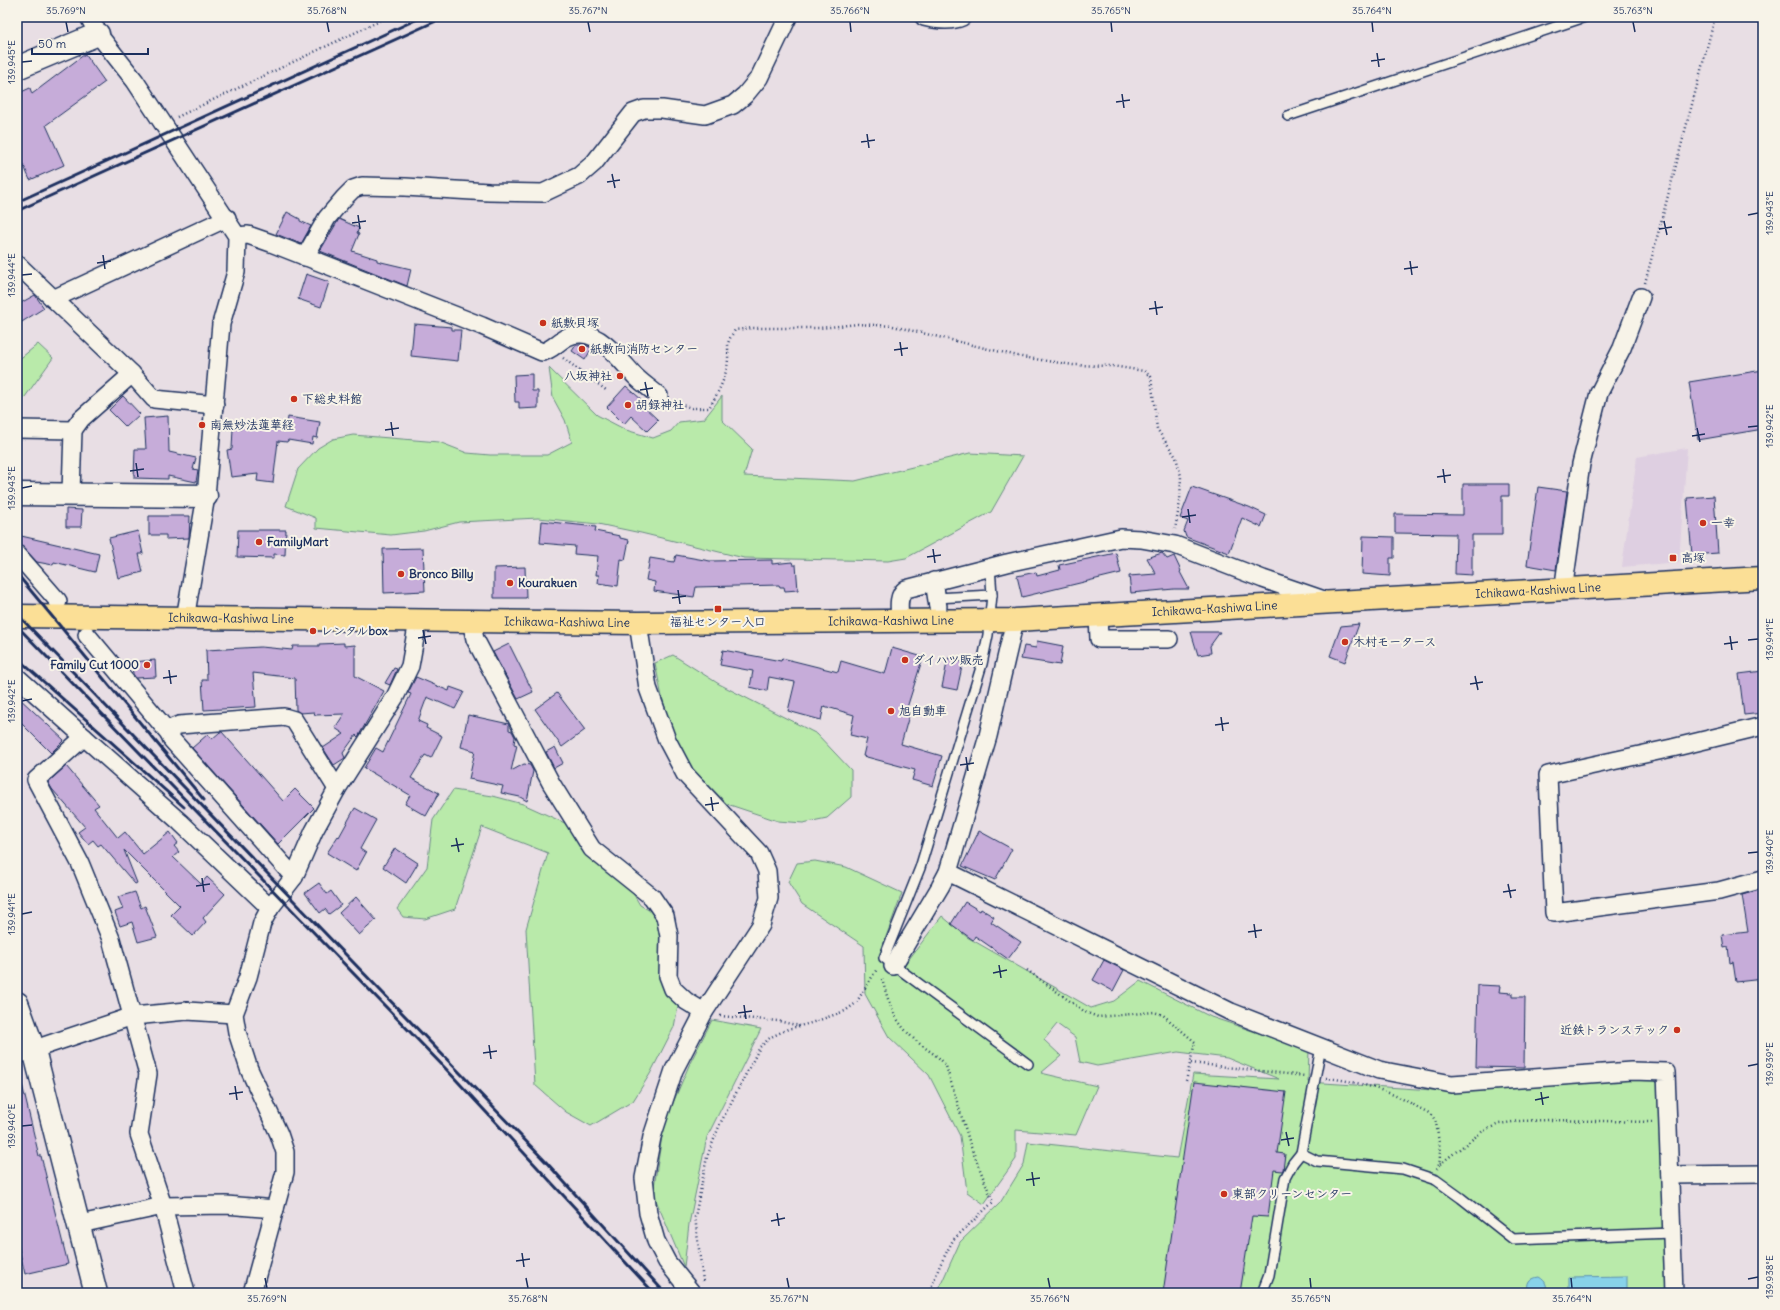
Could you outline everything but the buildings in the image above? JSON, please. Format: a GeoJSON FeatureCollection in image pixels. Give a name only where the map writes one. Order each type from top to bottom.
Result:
{"type":"FeatureCollection","features":[{"type":"Feature","properties":{"kind":"main road","name":"Ichikawa-Kashiwa Line"},"geometry":{"type":"LineString","coordinates":[[17,616],[638,623],[1016,620],[1763,578]]}},
{"type":"Feature","properties":{"kind":"street"},"geometry":{"type":"LineString","coordinates":[[305,257],[327,218],[353,189],[362,186],[543,193],[561,186],[579,176],[594,163],[633,113],[644,109],[662,109],[706,115],[733,105],[745,95],[759,78],[788,17]]}},
{"type":"Feature","properties":{"kind":"street"},"geometry":{"type":"LineString","coordinates":[[924,17],[935,20],[957,20],[962,17]]}},
{"type":"Feature","properties":{"kind":"street"},"geometry":{"type":"LineString","coordinates":[[17,68],[94,25],[135,81],[162,124],[227,218],[237,236],[236,272],[221,324],[206,496],[185,618]]}},
{"type":"Feature","properties":{"kind":"street"},"geometry":{"type":"LineString","coordinates":[[53,299],[227,218]]}},
{"type":"Feature","properties":{"kind":"street"},"geometry":{"type":"LineString","coordinates":[[237,236],[248,235],[482,326],[542,352],[547,352],[567,336],[580,334],[598,339],[610,349],[636,377],[659,396]]}},
{"type":"Feature","properties":{"kind":"street"},"geometry":{"type":"LineString","coordinates":[[17,264],[132,374],[154,399],[215,405]]}},
{"type":"Feature","properties":{"kind":"street"},"geometry":{"type":"LineString","coordinates":[[1566,589],[1566,577],[1581,464],[1598,393],[1622,348],[1641,297]]}},
{"type":"Feature","properties":{"kind":"street"},"geometry":{"type":"LineString","coordinates":[[71,493],[73,430],[81,419],[132,374]]}},
{"type":"Feature","properties":{"kind":"street"},"geometry":{"type":"LineString","coordinates":[[17,429],[73,430]]}},
{"type":"Feature","properties":{"kind":"street"},"geometry":{"type":"LineString","coordinates":[[17,494],[71,493],[206,496]]}},
{"type":"Feature","properties":{"kind":"street"},"geometry":{"type":"LineString","coordinates":[[900,622],[901,592],[906,589],[936,596],[990,567],[1121,538],[1141,539],[1176,545],[1270,582],[1323,599],[1340,602]]}},
{"type":"Feature","properties":{"kind":"street"},"geometry":{"type":"LineString","coordinates":[[17,554],[58,602]]}},
{"type":"Feature","properties":{"kind":"street"},"geometry":{"type":"LineString","coordinates":[[1098,615],[1099,639],[1169,639]]}},
{"type":"Feature","properties":{"kind":"street"},"geometry":{"type":"LineString","coordinates":[[893,966],[948,872],[988,736],[1016,620]]}},
{"type":"Feature","properties":{"kind":"street"},"geometry":{"type":"LineString","coordinates":[[252,1293],[286,1172],[285,1152],[279,1134],[249,1069],[237,1032],[234,1014],[248,977],[262,923],[270,908],[294,877],[314,831],[337,789],[395,697],[410,666],[418,621]]}},
{"type":"Feature","properties":{"kind":"street"},"geometry":{"type":"LineString","coordinates":[[471,621],[475,639],[547,776],[592,849],[652,897],[665,916],[669,936],[668,976],[672,989],[704,1012]]}},
{"type":"Feature","properties":{"kind":"street"},"geometry":{"type":"LineString","coordinates":[[638,623],[648,688],[667,740],[685,774],[758,852],[767,871],[768,898],[761,925],[704,1012],[671,1077],[652,1137],[644,1178],[648,1213],[656,1241],[667,1262],[698,1290]]}},
{"type":"Feature","properties":{"kind":"street"},"geometry":{"type":"LineString","coordinates":[[87,635],[169,733],[172,740],[294,877]]}},
{"type":"Feature","properties":{"kind":"street"},"geometry":{"type":"LineString","coordinates":[[17,677],[180,822],[270,908]]}},
{"type":"Feature","properties":{"kind":"street"},"geometry":{"type":"LineString","coordinates":[[169,733],[172,728],[179,725],[284,718],[294,720],[337,789]]}},
{"type":"Feature","properties":{"kind":"street"},"geometry":{"type":"LineString","coordinates":[[1763,726],[1672,748],[1548,775],[1554,913],[1719,891],[1763,879]]}},
{"type":"Feature","properties":{"kind":"street"},"geometry":{"type":"LineString","coordinates":[[84,737],[36,780],[80,863],[111,939],[148,1074],[139,1134],[163,1206],[186,1293]]}},
{"type":"Feature","properties":{"kind":"street"},"geometry":{"type":"LineString","coordinates":[[948,872],[1231,1012],[1378,1070],[1452,1084],[1632,1071],[1666,1072],[1674,1293]]}},
{"type":"Feature","properties":{"kind":"street"},"geometry":{"type":"LineString","coordinates":[[17,1004],[26,1052],[80,1224],[96,1293]]}},
{"type":"Feature","properties":{"kind":"street"},"geometry":{"type":"LineString","coordinates":[[26,1052],[133,1016],[187,1011],[234,1014]]}},
{"type":"Feature","properties":{"kind":"street"},"geometry":{"type":"LineString","coordinates":[[1670,1175],[1763,1174]]}},
{"type":"Feature","properties":{"kind":"street"},"geometry":{"type":"LineString","coordinates":[[80,1224],[163,1206],[226,1205],[275,1209]]}},
{"type":"Feature","properties":{"kind":"lane"},"geometry":{"type":"LineString","coordinates":[[1288,116],[1585,17]]}},
{"type":"Feature","properties":{"kind":"lane"},"geometry":{"type":"LineString","coordinates":[[990,567],[992,595],[988,635],[978,678],[920,868],[884,958],[1028,1064]]}},
{"type":"Feature","properties":{"kind":"lane"},"geometry":{"type":"LineString","coordinates":[[936,596],[992,595]]}},
{"type":"Feature","properties":{"kind":"lane"},"geometry":{"type":"LineString","coordinates":[[1262,1293],[1270,1275],[1285,1178],[1293,1163],[1301,1153],[1321,1047]]}},
{"type":"Feature","properties":{"kind":"lane"},"geometry":{"type":"LineString","coordinates":[[1301,1153],[1317,1161],[1402,1169],[1432,1178],[1461,1198],[1513,1239],[1672,1233]]}},
{"type":"Feature","properties":{"kind":"path"},"geometry":{"type":"LineString","coordinates":[[162,124],[388,17]]}},
{"type":"Feature","properties":{"kind":"path"},"geometry":{"type":"LineString","coordinates":[[1641,297],[1716,17]]}},
{"type":"Feature","properties":{"kind":"path"},"geometry":{"type":"LineString","coordinates":[[659,396],[670,402],[692,408],[709,408],[720,391],[728,359],[727,342],[735,330],[752,328],[820,328],[858,324],[893,326],[1022,357],[1073,365],[1112,366],[1144,371],[1151,378],[1157,429],[1176,457],[1181,476],[1180,502],[1175,528],[1176,545]]}},
{"type":"Feature","properties":{"kind":"path"},"geometry":{"type":"LineString","coordinates":[[562,357],[606,390]]}},
{"type":"Feature","properties":{"kind":"path"},"geometry":{"type":"LineString","coordinates":[[698,1290],[695,1216],[707,1157],[720,1124],[760,1047],[771,1037],[845,1011],[856,1003],[879,966],[888,1001],[902,1027],[921,1045],[940,1058],[946,1066],[971,1147],[993,1202],[953,1240],[940,1265],[929,1293]]}},
{"type":"Feature","properties":{"kind":"path"},"geometry":{"type":"LineString","coordinates":[[1027,970],[1085,1012],[1098,1017],[1154,1012],[1164,1015],[1195,1042],[1186,1082]]}},
{"type":"Feature","properties":{"kind":"path"},"geometry":{"type":"LineString","coordinates":[[704,1012],[726,1017],[778,1020],[800,1026]]}},
{"type":"Feature","properties":{"kind":"path"},"geometry":{"type":"LineString","coordinates":[[1191,1063],[1344,1080],[1378,1089],[1408,1101],[1432,1115],[1436,1126],[1440,1165]]}},
{"type":"Feature","properties":{"kind":"path"},"geometry":{"type":"LineString","coordinates":[[1432,1178],[1440,1165],[1465,1144],[1484,1131],[1499,1124],[1519,1121],[1550,1120],[1668,1122]]}},
{"type":"Feature","properties":{"kind":"shaded area"},"geometry":{"type":"Polygon","coordinates":[[[1687,448],[1679,562],[1622,567],[1637,457],[1687,448]]]}},
{"type":"Feature","properties":{"kind":"green space"},"geometry":{"type":"Polygon","coordinates":[[[38,344],[53,358],[17,408],[17,361],[38,344]]]}},
{"type":"Feature","properties":{"kind":"green space"},"geometry":{"type":"Polygon","coordinates":[[[549,368],[597,415],[626,430],[653,438],[671,431],[679,422],[704,419],[722,396],[722,420],[752,449],[744,476],[855,481],[970,453],[1023,456],[991,512],[906,558],[888,561],[744,558],[598,524],[538,518],[459,522],[424,531],[391,535],[316,528],[316,518],[286,506],[298,469],[318,448],[333,439],[353,435],[439,442],[467,453],[490,455],[547,455],[572,442],[565,420],[553,398],[549,368]]]}},
{"type":"Feature","properties":{"kind":"green space"},"geometry":{"type":"Polygon","coordinates":[[[673,655],[719,684],[817,734],[851,770],[851,797],[827,818],[803,823],[778,821],[727,804],[692,768],[674,739],[662,697],[655,663],[673,655]]]}},
{"type":"Feature","properties":{"kind":"green space"},"geometry":{"type":"Polygon","coordinates":[[[453,790],[493,796],[523,804],[567,824],[634,895],[640,905],[659,916],[662,982],[678,1006],[674,1027],[650,1074],[633,1101],[591,1126],[566,1112],[535,1085],[526,929],[548,853],[482,827],[455,909],[425,919],[403,917],[397,909],[427,867],[433,820],[453,790]]]}},
{"type":"Feature","properties":{"kind":"green space"},"geometry":{"type":"Polygon","coordinates":[[[815,861],[846,867],[902,893],[883,945],[896,976],[942,916],[967,937],[1091,1008],[1114,1001],[1140,981],[1211,1017],[1309,1050],[1308,1082],[1448,1091],[1651,1077],[1662,1088],[1667,1293],[937,1293],[960,1242],[1000,1203],[1024,1164],[1028,1142],[1177,1158],[1193,1074],[1279,1079],[1227,1058],[1178,1052],[1097,1066],[1080,1062],[1075,1037],[1057,1024],[1044,1040],[1061,1056],[1041,1073],[1097,1086],[1076,1135],[1016,1130],[1016,1159],[984,1204],[967,1192],[960,1136],[929,1075],[889,1037],[865,994],[864,946],[802,904],[788,882],[797,863],[815,861]]]}},
{"type":"Feature","properties":{"kind":"green space"},"geometry":{"type":"Polygon","coordinates":[[[712,1020],[761,1029],[707,1137],[689,1224],[684,1267],[653,1193],[664,1124],[690,1063],[712,1020]]]}},
{"type":"Feature","properties":{"kind":"water"},"geometry":{"type":"Polygon","coordinates":[[[1627,1276],[1627,1293],[1569,1293],[1569,1277],[1627,1276]]]}},
{"type":"Feature","properties":{"kind":"water"},"geometry":{"type":"Polygon","coordinates":[[[1539,1277],[1546,1284],[1545,1293],[1529,1293],[1529,1282],[1539,1277]]]}},
{"type":"Feature","properties":{"kind":"railway"},"geometry":{"type":"LineString","coordinates":[[17,202],[422,17]]}},
{"type":"Feature","properties":{"kind":"railway"},"geometry":{"type":"LineString","coordinates":[[17,211],[445,17]]}},
{"type":"Feature","properties":{"kind":"railway"},"geometry":{"type":"LineString","coordinates":[[17,574],[204,800]]}},
{"type":"Feature","properties":{"kind":"railway"},"geometry":{"type":"LineString","coordinates":[[17,614],[546,1162],[665,1293]]}},
{"type":"Feature","properties":{"kind":"railway"},"geometry":{"type":"LineString","coordinates":[[17,626],[446,1069],[654,1293]]}},
{"type":"Feature","properties":{"kind":"railway"},"geometry":{"type":"LineString","coordinates":[[17,658],[184,807]]}},
{"type":"Feature","properties":{"kind":"place","name":"紙敷貝塚"},"geometry":{"type":"Point","coordinates":[543,323]}},
{"type":"Feature","properties":{"kind":"place","name":"紙敷向消防センター"},"geometry":{"type":"Point","coordinates":[582,349]}},
{"type":"Feature","properties":{"kind":"place","name":"八坂神社"},"geometry":{"type":"Point","coordinates":[620,376]}},
{"type":"Feature","properties":{"kind":"place","name":"下総史料館"},"geometry":{"type":"Point","coordinates":[294,399]}},
{"type":"Feature","properties":{"kind":"place","name":"胡録神社"},"geometry":{"type":"Point","coordinates":[628,405]}},
{"type":"Feature","properties":{"kind":"place","name":"南無妙法蓮華経"},"geometry":{"type":"Point","coordinates":[202,425]}},
{"type":"Feature","properties":{"kind":"place","name":"一幸"},"geometry":{"type":"Point","coordinates":[1703,523]}},
{"type":"Feature","properties":{"kind":"place","name":"FamilyMart"},"geometry":{"type":"Point","coordinates":[259,542]}},
{"type":"Feature","properties":{"kind":"place","name":"高塚"},"geometry":{"type":"Point","coordinates":[1673,558]}},
{"type":"Feature","properties":{"kind":"place","name":"Bronco Billy"},"geometry":{"type":"Point","coordinates":[401,574]}},
{"type":"Feature","properties":{"kind":"place","name":"Kourakuen"},"geometry":{"type":"Point","coordinates":[510,583]}},
{"type":"Feature","properties":{"kind":"place","name":"福祉センター入口"},"geometry":{"type":"Point","coordinates":[718,609]}},
{"type":"Feature","properties":{"kind":"place","name":"レンタルbox"},"geometry":{"type":"Point","coordinates":[313,631]}},
{"type":"Feature","properties":{"kind":"place","name":"木村モータース"},"geometry":{"type":"Point","coordinates":[1345,642]}},
{"type":"Feature","properties":{"kind":"place","name":"ダイハツ販売"},"geometry":{"type":"Point","coordinates":[905,660]}},
{"type":"Feature","properties":{"kind":"place","name":"Family Cut 1000"},"geometry":{"type":"Point","coordinates":[147,665]}},
{"type":"Feature","properties":{"kind":"place","name":"旭自動車"},"geometry":{"type":"Point","coordinates":[891,711]}},
{"type":"Feature","properties":{"kind":"place","name":"近鉄トランステック"},"geometry":{"type":"Point","coordinates":[1677,1030]}},
{"type":"Feature","properties":{"kind":"place","name":"東部クリーンセンター"},"geometry":{"type":"Point","coordinates":[1224,1194]}}]}
